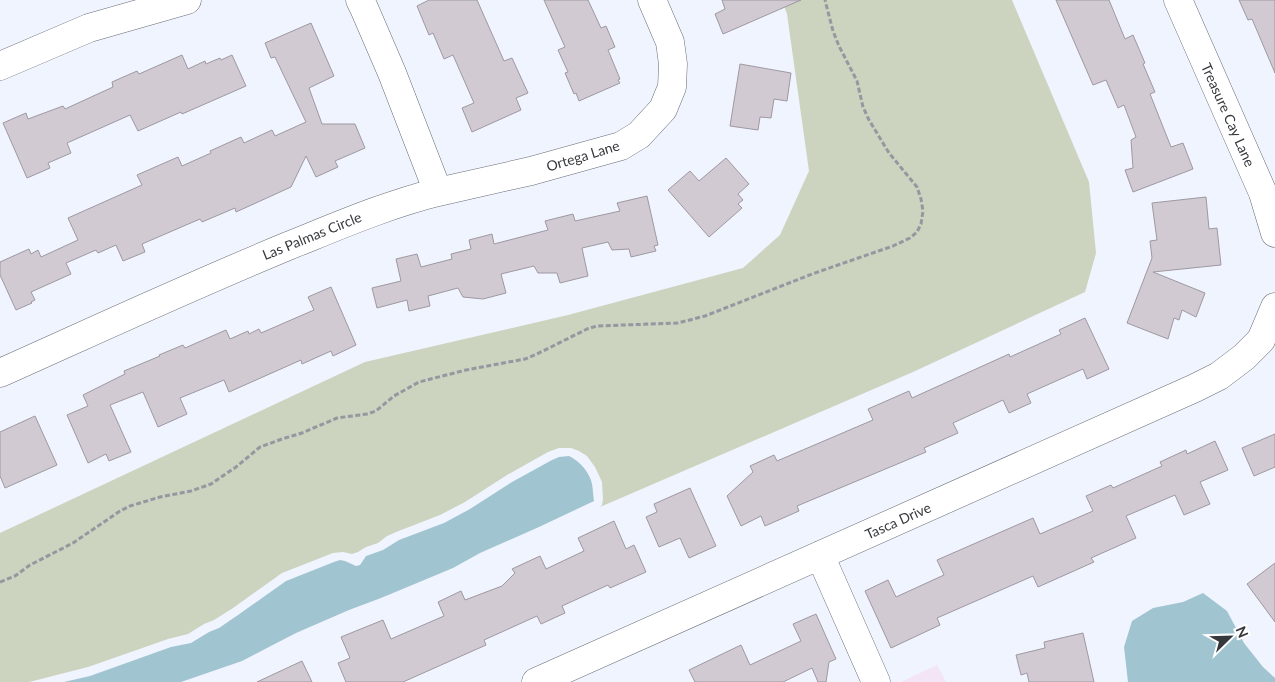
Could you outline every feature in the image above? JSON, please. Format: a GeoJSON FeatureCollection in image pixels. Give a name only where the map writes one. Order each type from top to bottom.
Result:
{"type":"FeatureCollection","features":[{"type":"Feature","properties":{"kind":"street"},"geometry":{"type":"LineString","coordinates":[[0,66],[89,28],[187,0]]}},
{"type":"Feature","properties":{"kind":"street"},"geometry":{"type":"LineString","coordinates":[[360,0],[392,73],[438,192]]}},
{"type":"Feature","properties":{"kind":"street","name":"Ortega Lane"},"geometry":{"type":"LineString","coordinates":[[438,192],[531,171],[621,146],[639,134],[663,109],[672,87],[674,64],[670,42],[652,0]]}},
{"type":"Feature","properties":{"kind":"street","name":"Treasure Cay Lane"},"geometry":{"type":"LineString","coordinates":[[1178,0],[1263,193],[1275,233]]}},
{"type":"Feature","properties":{"kind":"street","name":"Las Palmas Circle"},"geometry":{"type":"LineString","coordinates":[[0,373],[243,264],[374,211],[438,192]]}},
{"type":"Feature","properties":{"kind":"street","name":"Tasca Drive"},"geometry":{"type":"LineString","coordinates":[[536,682],[1219,376],[1244,357],[1261,340],[1275,307]]}},
{"type":"Feature","properties":{"kind":"street"},"geometry":{"type":"LineString","coordinates":[[820,555],[876,682]]}},
{"type":"Feature","properties":{"kind":"path"},"geometry":{"type":"LineString","coordinates":[[0,582],[15,576],[73,543],[130,506],[211,484],[260,447],[302,433],[337,418],[376,411],[394,396],[419,382],[466,370],[525,359],[582,331],[597,326],[678,323],[705,316],[910,238],[917,232],[921,224],[923,211],[917,187],[889,153],[869,120],[863,107],[857,81],[833,31],[825,0]]}},
{"type":"Feature","properties":{"kind":"shaded area"},"geometry":{"type":"Polygon","coordinates":[[[937,665],[946,682],[901,682],[937,665]]]}},
{"type":"Feature","properties":{"kind":"green space"},"geometry":{"type":"Polygon","coordinates":[[[782,0],[1012,0],[1089,182],[1096,253],[1085,292],[913,372],[600,507],[603,499],[602,482],[595,467],[587,456],[579,451],[571,448],[559,448],[548,452],[507,475],[465,502],[440,515],[387,536],[378,543],[352,554],[343,552],[333,553],[282,573],[233,608],[188,634],[168,639],[88,667],[29,682],[0,682],[0,533],[365,362],[568,315],[743,268],[780,235],[809,171],[787,14],[782,0]]]}},
{"type":"Feature","properties":{"kind":"water"},"geometry":{"type":"Polygon","coordinates":[[[569,456],[581,464],[587,472],[592,484],[594,501],[480,553],[453,568],[296,633],[242,661],[181,682],[64,682],[90,676],[171,647],[191,643],[219,628],[286,581],[340,560],[356,566],[360,565],[366,556],[383,550],[399,540],[444,523],[552,460],[569,456]]]}},
{"type":"Feature","properties":{"kind":"water"},"geometry":{"type":"Polygon","coordinates":[[[1203,593],[1227,611],[1244,643],[1263,667],[1275,678],[1275,682],[1128,682],[1124,647],[1132,621],[1153,608],[1183,602],[1203,593]]]}},
{"type":"Feature","properties":{"kind":"building"},"geometry":{"type":"Polygon","coordinates":[[[429,0],[477,0],[504,61],[512,58],[528,93],[516,98],[521,110],[472,132],[462,108],[474,103],[453,55],[444,59],[433,33],[429,35],[417,6],[429,0]]]}},
{"type":"Feature","properties":{"kind":"building"},"geometry":{"type":"Polygon","coordinates":[[[544,0],[588,0],[601,28],[606,26],[615,47],[608,50],[620,83],[579,101],[565,73],[568,72],[558,50],[565,47],[544,0]]]}},
{"type":"Feature","properties":{"kind":"building"},"geometry":{"type":"Polygon","coordinates":[[[722,0],[801,0],[723,34],[715,14],[725,9],[722,0]]]}},
{"type":"Feature","properties":{"kind":"building"},"geometry":{"type":"Polygon","coordinates":[[[1056,0],[1109,0],[1125,39],[1133,35],[1145,63],[1143,64],[1155,92],[1150,94],[1171,147],[1183,143],[1193,169],[1133,192],[1125,170],[1133,168],[1131,140],[1136,137],[1124,105],[1118,108],[1106,80],[1093,85],[1056,0]]]}},
{"type":"Feature","properties":{"kind":"building"},"geometry":{"type":"Polygon","coordinates":[[[1239,0],[1275,0],[1275,73],[1252,19],[1248,20],[1239,0]]]}},
{"type":"Feature","properties":{"kind":"building"},"geometry":{"type":"Polygon","coordinates":[[[311,23],[334,76],[309,88],[322,124],[355,124],[365,148],[335,161],[338,167],[316,177],[306,156],[291,187],[236,212],[235,208],[202,222],[200,219],[142,244],[145,252],[123,261],[116,245],[98,253],[96,250],[66,263],[71,274],[31,292],[35,300],[16,310],[0,275],[0,262],[29,249],[31,254],[38,250],[41,257],[78,240],[68,218],[142,185],[137,175],[178,157],[182,166],[241,137],[244,143],[272,130],[275,136],[306,122],[275,57],[271,58],[265,43],[311,23]]]}},
{"type":"Feature","properties":{"kind":"building"},"geometry":{"type":"Polygon","coordinates":[[[182,55],[188,69],[205,61],[206,64],[232,55],[246,86],[138,131],[130,115],[67,143],[71,153],[48,163],[50,168],[27,178],[3,123],[26,113],[28,119],[63,106],[65,109],[113,87],[112,82],[137,71],[139,74],[182,55]]]}},
{"type":"Feature","properties":{"kind":"building"},"geometry":{"type":"Polygon","coordinates":[[[740,64],[791,73],[787,101],[774,99],[771,118],[760,117],[758,130],[730,126],[740,64]]]}},
{"type":"Feature","properties":{"kind":"building"},"geometry":{"type":"Polygon","coordinates":[[[726,158],[749,184],[738,194],[743,200],[738,204],[742,208],[709,237],[668,190],[690,171],[699,181],[726,158]]]}},
{"type":"Feature","properties":{"kind":"building"},"geometry":{"type":"Polygon","coordinates":[[[647,196],[658,245],[654,246],[656,251],[631,257],[629,249],[612,250],[608,242],[582,248],[588,276],[560,283],[557,273],[538,273],[534,266],[501,274],[506,293],[483,299],[463,297],[458,288],[428,296],[430,306],[409,311],[407,300],[377,308],[372,288],[401,281],[396,259],[417,254],[421,267],[452,259],[451,254],[471,249],[469,240],[492,234],[494,244],[548,230],[545,221],[573,214],[575,221],[620,211],[617,203],[647,196]]]}},
{"type":"Feature","properties":{"kind":"building"},"geometry":{"type":"Polygon","coordinates":[[[1206,197],[1209,229],[1217,228],[1221,265],[1153,272],[1205,293],[1196,317],[1182,310],[1179,320],[1174,318],[1168,339],[1127,323],[1152,258],[1150,241],[1157,240],[1152,203],[1206,197]]]}},
{"type":"Feature","properties":{"kind":"building"},"geometry":{"type":"Polygon","coordinates":[[[331,287],[356,345],[333,356],[331,351],[302,364],[301,360],[229,392],[224,380],[180,398],[187,414],[158,427],[143,392],[110,405],[131,452],[109,461],[106,454],[88,463],[67,415],[88,406],[83,395],[125,374],[124,371],[183,345],[185,348],[226,330],[230,339],[248,331],[249,334],[259,329],[261,333],[314,310],[308,297],[331,287]]]}},
{"type":"Feature","properties":{"kind":"building"},"geometry":{"type":"Polygon","coordinates":[[[1085,318],[1109,369],[1087,379],[1083,369],[1027,394],[1031,403],[1009,413],[1003,400],[953,423],[958,433],[924,448],[926,452],[797,506],[799,511],[765,526],[761,516],[741,526],[727,496],[753,472],[750,466],[774,455],[777,461],[873,420],[868,409],[909,391],[912,398],[1009,354],[1010,357],[1061,334],[1059,330],[1085,318]]]}},
{"type":"Feature","properties":{"kind":"building"},"geometry":{"type":"Polygon","coordinates":[[[35,416],[57,465],[5,488],[0,476],[0,432],[35,416]]]}},
{"type":"Feature","properties":{"kind":"building"},"geometry":{"type":"Polygon","coordinates":[[[1275,434],[1275,467],[1254,476],[1242,448],[1275,434]]]}},
{"type":"Feature","properties":{"kind":"building"},"geometry":{"type":"Polygon","coordinates":[[[1215,441],[1228,470],[1200,482],[1210,504],[1184,515],[1175,495],[1126,516],[1136,538],[1091,558],[1094,562],[1038,587],[1033,576],[937,618],[940,625],[891,648],[865,591],[888,580],[896,597],[944,575],[937,560],[1033,518],[1040,534],[1093,511],[1086,496],[1111,485],[1113,488],[1162,466],[1160,462],[1186,450],[1187,454],[1215,441]]]}},
{"type":"Feature","properties":{"kind":"building"},"geometry":{"type":"Polygon","coordinates":[[[690,488],[716,546],[689,558],[680,538],[659,547],[646,517],[657,512],[654,504],[690,488]]]}},
{"type":"Feature","properties":{"kind":"building"},"geometry":{"type":"Polygon","coordinates":[[[614,521],[626,549],[634,545],[646,572],[610,588],[608,585],[562,606],[565,613],[541,624],[537,616],[484,640],[486,645],[403,682],[346,682],[338,663],[350,658],[341,637],[383,620],[391,639],[444,616],[438,602],[461,591],[465,600],[502,586],[515,573],[512,569],[540,556],[546,569],[584,551],[578,538],[614,521]]]}},
{"type":"Feature","properties":{"kind":"building"},"geometry":{"type":"Polygon","coordinates":[[[1275,563],[1275,622],[1247,584],[1275,563]]]}},
{"type":"Feature","properties":{"kind":"building"},"geometry":{"type":"Polygon","coordinates":[[[816,614],[836,659],[829,662],[826,682],[818,682],[812,668],[783,682],[695,682],[689,670],[741,645],[750,665],[801,641],[793,624],[816,614]]]}},
{"type":"Feature","properties":{"kind":"building"},"geometry":{"type":"Polygon","coordinates":[[[1083,633],[1094,682],[1029,682],[1027,673],[1021,675],[1016,655],[1045,648],[1044,642],[1083,633]]]}},
{"type":"Feature","properties":{"kind":"building"},"geometry":{"type":"Polygon","coordinates":[[[302,661],[312,682],[257,682],[302,661]]]}}]}
